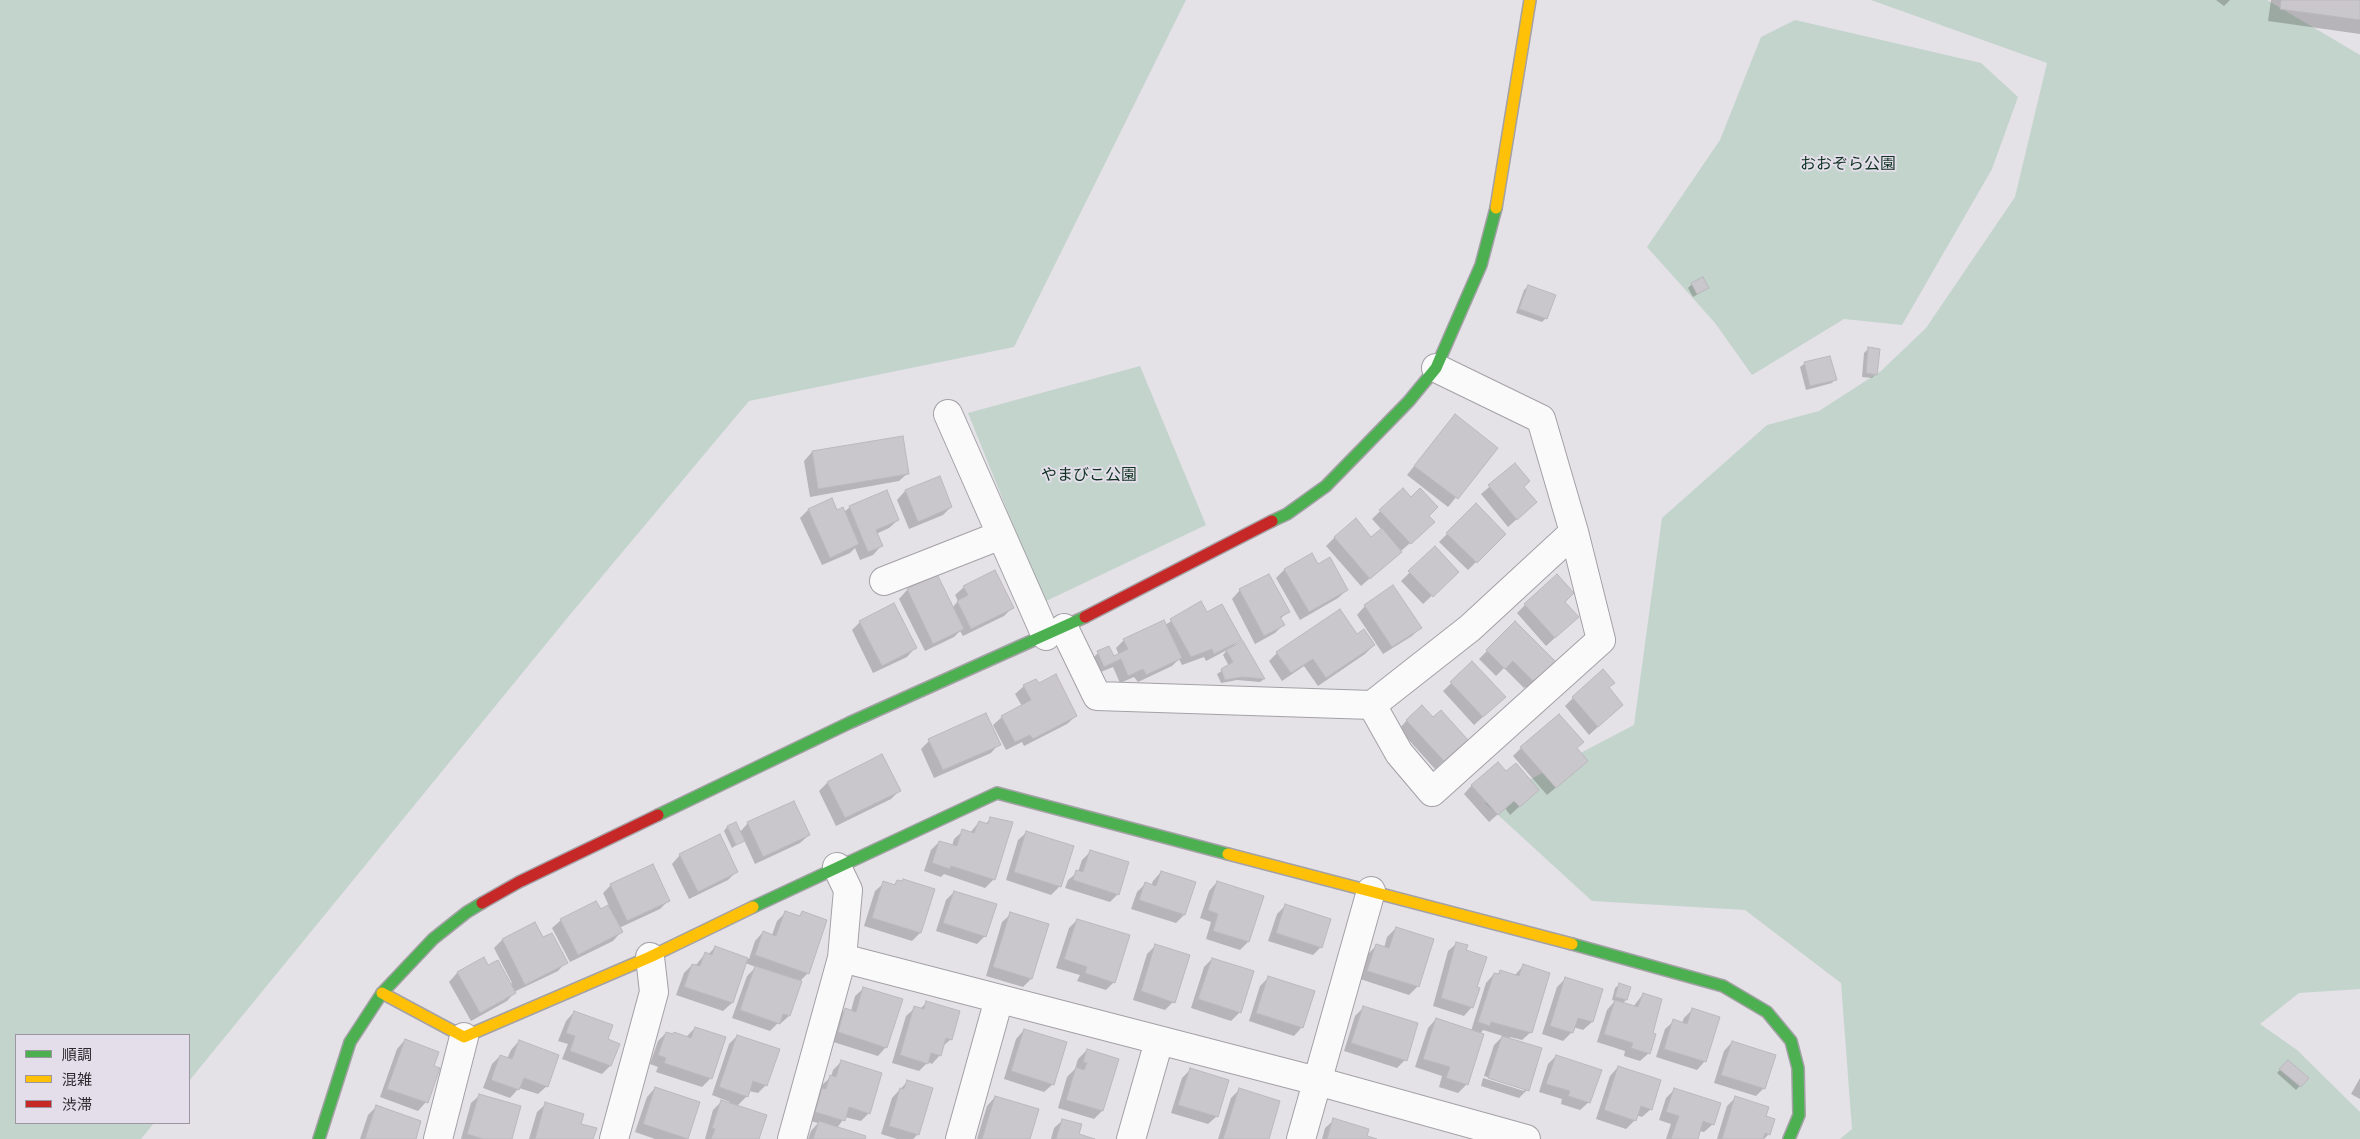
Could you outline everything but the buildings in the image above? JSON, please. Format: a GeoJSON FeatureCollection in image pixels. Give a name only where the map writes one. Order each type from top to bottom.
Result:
{"type":"FeatureCollection","features":[{"type":"Feature","properties":{"kind":"street"},"geometry":{"type":"LineString","coordinates":[[319,1139],[350,1042],[382,993],[433,939],[467,912],[519,882],[849,723],[1055,632],[1287,514],[1326,486],[1409,401],[1436,368],[1481,265],[1497,204],[1530,0]]}},
{"type":"Feature","properties":{"kind":"street"},"geometry":{"type":"LineString","coordinates":[[1372,705],[1399,753],[1432,792],[1601,640],[1574,532],[1541,419],[1436,368]]}},
{"type":"Feature","properties":{"kind":"street"},"geometry":{"type":"LineString","coordinates":[[948,414],[1002,535],[1055,632],[1097,696],[1372,705],[1470,628],[1574,532]]}},
{"type":"Feature","properties":{"kind":"street"},"geometry":{"type":"LineString","coordinates":[[884,581],[1002,535]]}},
{"type":"Feature","properties":{"kind":"street"},"geometry":{"type":"LineString","coordinates":[[464,1037],[650,957],[837,866],[997,793],[1723,986],[1767,1012],[1790,1041],[1798,1068],[1799,1115],[1789,1139]]}},
{"type":"Feature","properties":{"kind":"street"},"geometry":{"type":"LineString","coordinates":[[792,1139],[842,958],[848,890],[837,866]]}},
{"type":"Feature","properties":{"kind":"street"},"geometry":{"type":"LineString","coordinates":[[1301,1139],[1371,891]]}},
{"type":"Feature","properties":{"kind":"street"},"geometry":{"type":"LineString","coordinates":[[614,1139],[654,992],[650,957]]}},
{"type":"Feature","properties":{"kind":"street"},"geometry":{"type":"LineString","coordinates":[[842,958],[1317,1081],[1472,1132],[1526,1139]]}},
{"type":"Feature","properties":{"kind":"street"},"geometry":{"type":"LineString","coordinates":[[382,993],[464,1037]]}},
{"type":"Feature","properties":{"kind":"street"},"geometry":{"type":"LineString","coordinates":[[960,1139],[999,999]]}},
{"type":"Feature","properties":{"kind":"street"},"geometry":{"type":"LineString","coordinates":[[438,1139],[464,1037]]}},
{"type":"Feature","properties":{"kind":"street"},"geometry":{"type":"LineString","coordinates":[[1131,1139],[1159,1041]]}},
{"type":"Feature","properties":{"kind":"green space"},"geometry":{"type":"Polygon","coordinates":[[[0,0],[1186,0],[1014,347],[749,401],[573,611],[190,1080],[190,1034],[15,1034],[15,1124],[153,1124],[141,1139],[0,1139],[0,0]]]}},
{"type":"Feature","properties":{"kind":"green space"},"geometry":{"type":"Polygon","coordinates":[[[1871,0],[2267,0],[2360,55],[2360,989],[2299,993],[2260,1024],[2297,1050],[2360,1112],[2360,1139],[1840,1139],[1852,1129],[1841,983],[1745,910],[1592,901],[1485,803],[1634,725],[1662,518],[1767,425],[1819,411],[1881,371],[1926,328],[2015,197],[2047,63],[1871,0]]]}},
{"type":"Feature","properties":{"kind":"green space","name":"おおぞら公園"},"geometry":{"type":"Polygon","coordinates":[[[1795,20],[1981,63],[2018,97],[1992,169],[1902,325],[1844,319],[1752,375],[1715,323],[1647,247],[1720,140],[1761,37],[1795,20]]]}},
{"type":"Feature","properties":{"kind":"green space","name":"やまびこ公園"},"geometry":{"type":"Polygon","coordinates":[[[1140,366],[1206,525],[1044,602],[968,413],[1140,366]]]}},
{"type":"Feature","properties":{"kind":"traffic: fast"},"geometry":{"type":"LineString","coordinates":[[1272,521],[1287,514],[1326,486],[1409,401],[1436,368],[1481,265],[1496,208]]}},
{"type":"Feature","properties":{"kind":"traffic: fast"},"geometry":{"type":"LineString","coordinates":[[658,815],[849,723],[1085,617]]}},
{"type":"Feature","properties":{"kind":"traffic: fast"},"geometry":{"type":"LineString","coordinates":[[753,907],[997,793],[1228,854]]}},
{"type":"Feature","properties":{"kind":"traffic: fast"},"geometry":{"type":"LineString","coordinates":[[319,1139],[350,1042],[382,993],[433,939],[467,912],[482,903]]}},
{"type":"Feature","properties":{"kind":"traffic: fast"},"geometry":{"type":"LineString","coordinates":[[1572,944],[1723,986],[1767,1012],[1791,1041],[1798,1068],[1799,1115],[1789,1139]]}},
{"type":"Feature","properties":{"kind":"traffic: slow"},"geometry":{"type":"LineString","coordinates":[[1496,208],[1530,0]]}},
{"type":"Feature","properties":{"kind":"traffic: slow"},"geometry":{"type":"LineString","coordinates":[[1228,854],[1572,944]]}},
{"type":"Feature","properties":{"kind":"traffic: slow"},"geometry":{"type":"LineString","coordinates":[[382,993],[464,1037],[650,957],[753,907]]}},
{"type":"Feature","properties":{"kind":"traffic: jam"},"geometry":{"type":"LineString","coordinates":[[1085,617],[1272,521]]}},
{"type":"Feature","properties":{"kind":"traffic: jam"},"geometry":{"type":"LineString","coordinates":[[482,903],[519,882],[658,815]]}}]}
